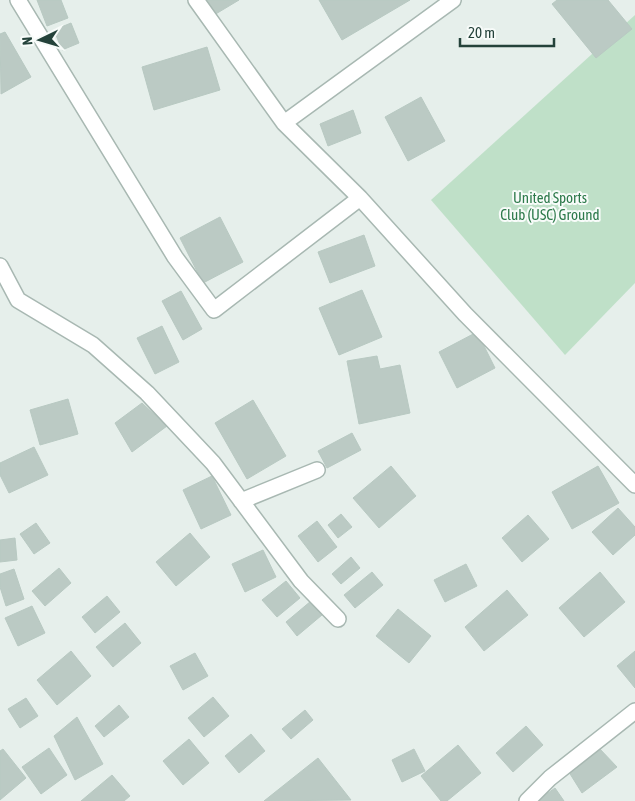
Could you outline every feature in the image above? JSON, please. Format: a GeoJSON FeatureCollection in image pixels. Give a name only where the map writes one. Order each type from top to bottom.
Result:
{"type":"FeatureCollection","features":[{"type":"Feature","properties":{"kind":"street"},"geometry":{"type":"LineString","coordinates":[[18,0],[175,257],[214,310],[360,198]]}},
{"type":"Feature","properties":{"kind":"street"},"geometry":{"type":"LineString","coordinates":[[196,0],[284,123],[360,198],[465,314],[635,484]]}},
{"type":"Feature","properties":{"kind":"street"},"geometry":{"type":"LineString","coordinates":[[284,123],[453,0]]}},
{"type":"Feature","properties":{"kind":"street"},"geometry":{"type":"LineString","coordinates":[[0,266],[18,300],[93,345],[147,393],[213,463],[301,581],[338,619]]}},
{"type":"Feature","properties":{"kind":"street"},"geometry":{"type":"LineString","coordinates":[[241,501],[317,470]]}},
{"type":"Feature","properties":{"kind":"street"},"geometry":{"type":"LineString","coordinates":[[526,801],[550,778],[635,711]]}},
{"type":"Feature","properties":{"kind":"green space","name":"United Sports Club (USC) Ground"},"geometry":{"type":"Polygon","coordinates":[[[635,15],[635,283],[565,355],[431,200],[635,15]]]}},
{"type":"Feature","properties":{"kind":"building"},"geometry":{"type":"Polygon","coordinates":[[[37,0],[61,0],[68,18],[47,26],[37,0]]]}},
{"type":"Feature","properties":{"kind":"building"},"geometry":{"type":"Polygon","coordinates":[[[205,0],[239,0],[214,15],[205,0]]]}},
{"type":"Feature","properties":{"kind":"building"},"geometry":{"type":"Polygon","coordinates":[[[319,0],[410,0],[342,40],[319,0]]]}},
{"type":"Feature","properties":{"kind":"building"},"geometry":{"type":"Polygon","coordinates":[[[557,0],[608,0],[632,29],[596,58],[552,4],[557,0]]]}},
{"type":"Feature","properties":{"kind":"building"},"geometry":{"type":"Polygon","coordinates":[[[71,23],[79,43],[62,50],[54,30],[71,23]]]}},
{"type":"Feature","properties":{"kind":"building"},"geometry":{"type":"Polygon","coordinates":[[[5,32],[31,77],[1,94],[0,34],[5,32]]]}},
{"type":"Feature","properties":{"kind":"building"},"geometry":{"type":"Polygon","coordinates":[[[207,47],[220,90],[154,110],[142,67],[207,47]]]}},
{"type":"Feature","properties":{"kind":"building"},"geometry":{"type":"Polygon","coordinates":[[[421,97],[445,141],[408,161],[385,117],[421,97]]]}},
{"type":"Feature","properties":{"kind":"building"},"geometry":{"type":"Polygon","coordinates":[[[353,110],[361,133],[328,146],[320,124],[353,110]]]}},
{"type":"Feature","properties":{"kind":"building"},"geometry":{"type":"Polygon","coordinates":[[[220,217],[243,262],[203,283],[180,238],[220,217]]]}},
{"type":"Feature","properties":{"kind":"building"},"geometry":{"type":"Polygon","coordinates":[[[364,235],[375,266],[330,283],[318,252],[364,235]]]}},
{"type":"Feature","properties":{"kind":"building"},"geometry":{"type":"Polygon","coordinates":[[[362,290],[382,337],[339,355],[319,308],[362,290]]]}},
{"type":"Feature","properties":{"kind":"building"},"geometry":{"type":"Polygon","coordinates":[[[181,291],[202,329],[183,340],[162,301],[181,291]]]}},
{"type":"Feature","properties":{"kind":"building"},"geometry":{"type":"Polygon","coordinates":[[[162,326],[179,362],[155,374],[137,338],[162,326]]]}},
{"type":"Feature","properties":{"kind":"building"},"geometry":{"type":"Polygon","coordinates":[[[477,332],[495,368],[457,388],[439,352],[477,332]]]}},
{"type":"Feature","properties":{"kind":"building"},"geometry":{"type":"Polygon","coordinates":[[[377,356],[380,369],[400,365],[410,413],[359,424],[347,361],[377,356]]]}},
{"type":"Feature","properties":{"kind":"building"},"geometry":{"type":"Polygon","coordinates":[[[68,399],[78,434],[40,445],[30,410],[68,399]]]}},
{"type":"Feature","properties":{"kind":"building"},"geometry":{"type":"Polygon","coordinates":[[[253,400],[286,456],[247,479],[215,423],[253,400]]]}},
{"type":"Feature","properties":{"kind":"building"},"geometry":{"type":"Polygon","coordinates":[[[142,403],[167,426],[132,452],[115,423],[142,403]]]}},
{"type":"Feature","properties":{"kind":"building"},"geometry":{"type":"Polygon","coordinates":[[[352,433],[361,450],[327,468],[318,451],[352,433]]]}},
{"type":"Feature","properties":{"kind":"building"},"geometry":{"type":"Polygon","coordinates":[[[34,447],[48,475],[9,493],[0,475],[0,463],[34,447]]]}},
{"type":"Feature","properties":{"kind":"building"},"geometry":{"type":"Polygon","coordinates":[[[391,466],[416,496],[379,528],[353,498],[391,466]]]}},
{"type":"Feature","properties":{"kind":"building"},"geometry":{"type":"Polygon","coordinates":[[[598,466],[619,503],[572,529],[552,492],[598,466]]]}},
{"type":"Feature","properties":{"kind":"building"},"geometry":{"type":"Polygon","coordinates":[[[212,476],[231,515],[201,529],[183,490],[212,476]]]}},
{"type":"Feature","properties":{"kind":"building"},"geometry":{"type":"Polygon","coordinates":[[[618,508],[635,527],[635,535],[613,555],[592,532],[618,508]]]}},
{"type":"Feature","properties":{"kind":"building"},"geometry":{"type":"Polygon","coordinates":[[[341,514],[352,527],[338,538],[328,525],[341,514]]]}},
{"type":"Feature","properties":{"kind":"building"},"geometry":{"type":"Polygon","coordinates":[[[528,515],[549,539],[522,562],[502,538],[528,515]]]}},
{"type":"Feature","properties":{"kind":"building"},"geometry":{"type":"Polygon","coordinates":[[[317,521],[337,547],[318,562],[298,536],[317,521]]]}},
{"type":"Feature","properties":{"kind":"building"},"geometry":{"type":"Polygon","coordinates":[[[36,523],[50,543],[34,554],[20,534],[36,523]]]}},
{"type":"Feature","properties":{"kind":"building"},"geometry":{"type":"Polygon","coordinates":[[[190,533],[210,557],[176,586],[156,562],[190,533]]]}},
{"type":"Feature","properties":{"kind":"building"},"geometry":{"type":"Polygon","coordinates":[[[15,538],[17,560],[0,562],[0,540],[15,538]]]}},
{"type":"Feature","properties":{"kind":"building"},"geometry":{"type":"Polygon","coordinates":[[[263,550],[276,577],[245,592],[232,564],[263,550]]]}},
{"type":"Feature","properties":{"kind":"building"},"geometry":{"type":"Polygon","coordinates":[[[351,557],[360,568],[341,584],[332,574],[351,557]]]}},
{"type":"Feature","properties":{"kind":"building"},"geometry":{"type":"Polygon","coordinates":[[[466,564],[477,586],[445,602],[434,580],[466,564]]]}},
{"type":"Feature","properties":{"kind":"building"},"geometry":{"type":"Polygon","coordinates":[[[59,568],[71,583],[45,606],[32,591],[59,568]]]}},
{"type":"Feature","properties":{"kind":"building"},"geometry":{"type":"Polygon","coordinates":[[[14,569],[24,599],[6,606],[0,587],[0,574],[14,569]]]}},
{"type":"Feature","properties":{"kind":"building"},"geometry":{"type":"Polygon","coordinates":[[[372,572],[383,585],[355,608],[344,595],[372,572]]]}},
{"type":"Feature","properties":{"kind":"building"},"geometry":{"type":"Polygon","coordinates":[[[600,572],[625,602],[584,637],[559,608],[600,572]]]}},
{"type":"Feature","properties":{"kind":"building"},"geometry":{"type":"Polygon","coordinates":[[[286,581],[300,598],[277,617],[262,600],[286,581]]]}},
{"type":"Feature","properties":{"kind":"building"},"geometry":{"type":"Polygon","coordinates":[[[507,590],[528,615],[484,651],[465,627],[507,590]]]}},
{"type":"Feature","properties":{"kind":"building"},"geometry":{"type":"Polygon","coordinates":[[[107,596],[120,612],[95,633],[82,617],[107,596]]]}},
{"type":"Feature","properties":{"kind":"building"},"geometry":{"type":"Polygon","coordinates":[[[311,601],[322,615],[297,636],[286,622],[311,601]]]}},
{"type":"Feature","properties":{"kind":"building"},"geometry":{"type":"Polygon","coordinates":[[[32,606],[45,633],[18,646],[5,618],[32,606]]]}},
{"type":"Feature","properties":{"kind":"building"},"geometry":{"type":"Polygon","coordinates":[[[398,609],[431,636],[409,663],[376,636],[398,609]]]}},
{"type":"Feature","properties":{"kind":"building"},"geometry":{"type":"Polygon","coordinates":[[[125,623],[141,643],[113,667],[96,647],[125,623]]]}},
{"type":"Feature","properties":{"kind":"building"},"geometry":{"type":"Polygon","coordinates":[[[71,651],[91,676],[57,705],[37,680],[71,651]]]}},
{"type":"Feature","properties":{"kind":"building"},"geometry":{"type":"Polygon","coordinates":[[[635,651],[635,688],[617,666],[635,651]]]}},
{"type":"Feature","properties":{"kind":"building"},"geometry":{"type":"Polygon","coordinates":[[[195,653],[208,676],[183,690],[170,666],[195,653]]]}},
{"type":"Feature","properties":{"kind":"building"},"geometry":{"type":"Polygon","coordinates":[[[213,697],[229,716],[204,737],[188,718],[213,697]]]}},
{"type":"Feature","properties":{"kind":"building"},"geometry":{"type":"Polygon","coordinates":[[[26,698],[38,716],[20,728],[8,709],[26,698]]]}},
{"type":"Feature","properties":{"kind":"building"},"geometry":{"type":"Polygon","coordinates":[[[119,705],[129,717],[104,737],[95,726],[119,705]]]}},
{"type":"Feature","properties":{"kind":"building"},"geometry":{"type":"Polygon","coordinates":[[[305,710],[313,720],[291,739],[282,729],[305,710]]]}},
{"type":"Feature","properties":{"kind":"building"},"geometry":{"type":"Polygon","coordinates":[[[77,717],[103,764],[75,780],[54,736],[77,717]]]}},
{"type":"Feature","properties":{"kind":"building"},"geometry":{"type":"Polygon","coordinates":[[[526,726],[543,745],[513,772],[496,753],[526,726]]]}},
{"type":"Feature","properties":{"kind":"building"},"geometry":{"type":"Polygon","coordinates":[[[251,734],[265,751],[239,773],[225,756],[251,734]]]}},
{"type":"Feature","properties":{"kind":"building"},"geometry":{"type":"Polygon","coordinates":[[[189,739],[209,763],[183,785],[163,761],[189,739]]]}},
{"type":"Feature","properties":{"kind":"building"},"geometry":{"type":"Polygon","coordinates":[[[458,745],[481,773],[447,801],[441,801],[421,776],[458,745]]]}},
{"type":"Feature","properties":{"kind":"building"},"geometry":{"type":"Polygon","coordinates":[[[49,748],[67,775],[41,794],[22,767],[49,748]]]}},
{"type":"Feature","properties":{"kind":"building"},"geometry":{"type":"Polygon","coordinates":[[[599,748],[617,767],[582,793],[567,769],[599,748]]]}},
{"type":"Feature","properties":{"kind":"building"},"geometry":{"type":"Polygon","coordinates":[[[3,749],[26,778],[0,800],[0,751],[3,749]]]}},
{"type":"Feature","properties":{"kind":"building"},"geometry":{"type":"Polygon","coordinates":[[[414,749],[425,771],[402,782],[392,760],[414,749]]]}},
{"type":"Feature","properties":{"kind":"building"},"geometry":{"type":"Polygon","coordinates":[[[318,758],[351,800],[264,801],[318,758]]]}},
{"type":"Feature","properties":{"kind":"building"},"geometry":{"type":"Polygon","coordinates":[[[112,775],[130,796],[124,801],[81,801],[112,775]]]}},
{"type":"Feature","properties":{"kind":"building"},"geometry":{"type":"Polygon","coordinates":[[[555,788],[564,801],[537,801],[555,788]]]}}]}
